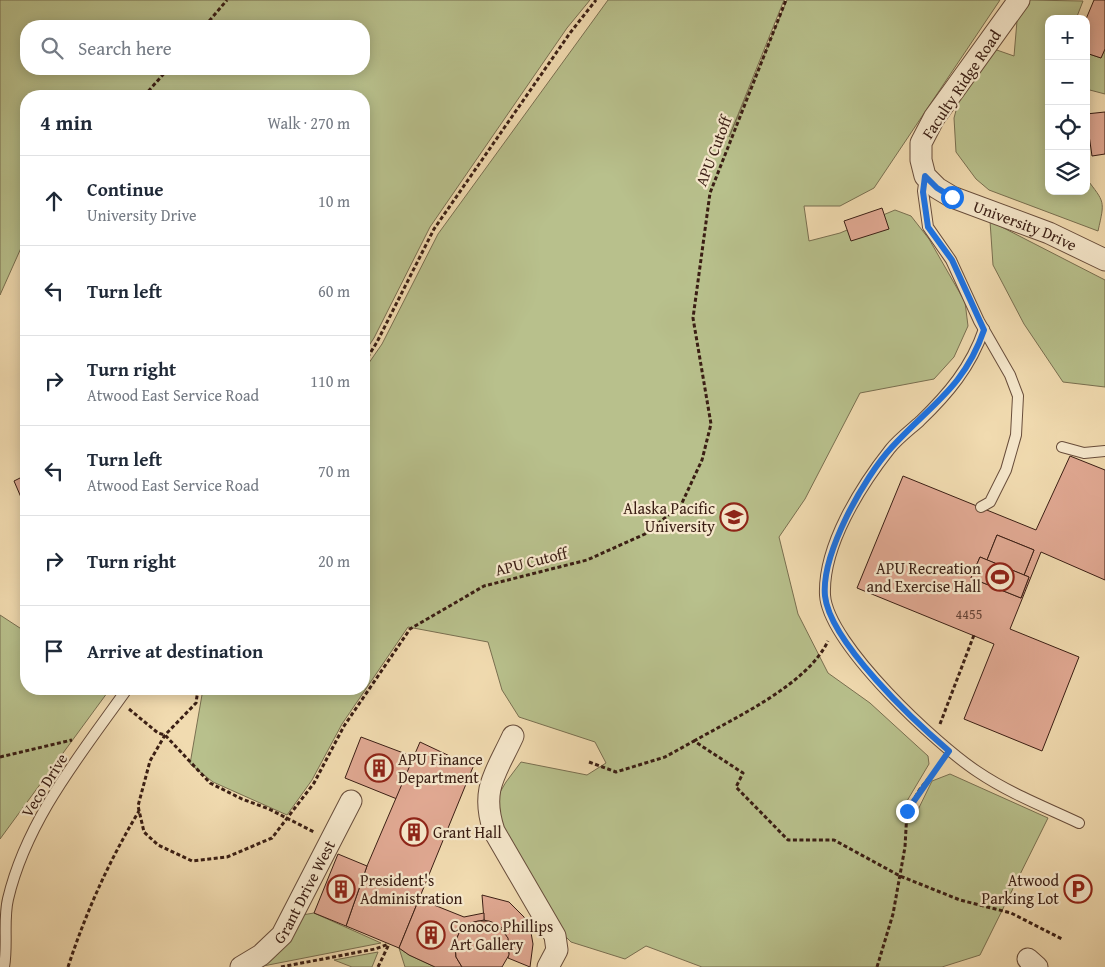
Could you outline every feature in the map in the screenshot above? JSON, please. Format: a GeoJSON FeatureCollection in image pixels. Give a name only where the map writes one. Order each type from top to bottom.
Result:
{"type":"FeatureCollection","features":[{"type":"Feature","properties":{"kind":"street","name":"Faculty Ridge Road"},"geometry":{"type":"LineString","coordinates":[[925,176],[921,160],[921,143],[934,118],[1019,0]]}},
{"type":"Feature","properties":{"kind":"street","name":"University Drive"},"geometry":{"type":"LineString","coordinates":[[925,176],[937,188],[952,197],[1049,233],[1105,260]]}},
{"type":"Feature","properties":{"kind":"street"},"geometry":{"type":"LineString","coordinates":[[513,736],[488,789],[488,812],[494,831],[555,936],[557,950],[548,967]]}},
{"type":"Feature","properties":{"kind":"street","name":"Grant Drive West"},"geometry":{"type":"LineString","coordinates":[[241,967],[261,955],[282,935],[303,897],[330,840],[352,802]]}},
{"type":"Feature","properties":{"kind":"lane"},"geometry":{"type":"LineString","coordinates":[[925,176],[923,192],[928,227],[952,260],[984,330],[1010,375],[1018,396],[1016,435],[1006,470],[990,502],[981,507]]}},
{"type":"Feature","properties":{"kind":"lane"},"geometry":{"type":"LineString","coordinates":[[984,330],[976,353],[950,390],[891,448],[845,518],[830,557],[825,596],[835,626],[864,664],[935,739],[979,773],[1021,796],[1079,822]]}},
{"type":"Feature","properties":{"kind":"lane"},"geometry":{"type":"LineString","coordinates":[[1062,447],[1084,453],[1105,451]]}},
{"type":"Feature","properties":{"kind":"lane","name":"Veco Drive"},"geometry":{"type":"LineString","coordinates":[[4,967],[8,900],[30,836],[60,784],[122,695]]}},
{"type":"Feature","properties":{"kind":"path"},"geometry":{"type":"LineString","coordinates":[[210,20],[227,0]]}},
{"type":"Feature","properties":{"kind":"path"},"geometry":{"type":"LineString","coordinates":[[370,353],[434,228],[570,33],[596,0]]}},
{"type":"Feature","properties":{"kind":"path","name":"APU Cutoff"},"geometry":{"type":"LineString","coordinates":[[370,688],[410,629],[484,586],[587,560],[645,534],[681,505],[702,460],[711,424],[693,318],[710,194],[786,0]]}},
{"type":"Feature","properties":{"kind":"path"},"geometry":{"type":"LineString","coordinates":[[149,90],[163,75]]}},
{"type":"Feature","properties":{"kind":"path"},"geometry":{"type":"LineString","coordinates":[[590,762],[616,772],[665,757],[694,741],[781,691],[822,653],[835,626]]}},
{"type":"Feature","properties":{"kind":"path"},"geometry":{"type":"LineString","coordinates":[[935,739],[974,635]]}},
{"type":"Feature","properties":{"kind":"path","name":"APU Cutoff"},"geometry":{"type":"LineString","coordinates":[[197,695],[196,703],[165,734],[150,760],[138,806],[144,832],[158,845],[192,861],[227,857],[272,838],[314,783],[344,726],[365,695]]}},
{"type":"Feature","properties":{"kind":"path"},"geometry":{"type":"LineString","coordinates":[[118,701],[158,733],[165,734],[210,783],[330,840]]}},
{"type":"Feature","properties":{"kind":"path"},"geometry":{"type":"LineString","coordinates":[[0,757],[94,735]]}},
{"type":"Feature","properties":{"kind":"path"},"geometry":{"type":"LineString","coordinates":[[694,741],[743,774],[736,787],[788,840],[834,840],[900,876],[960,900],[1011,914],[1062,939]]}},
{"type":"Feature","properties":{"kind":"path"},"geometry":{"type":"LineString","coordinates":[[877,967],[893,914],[906,847],[907,811],[949,751]]}},
{"type":"Feature","properties":{"kind":"path"},"geometry":{"type":"LineString","coordinates":[[68,967],[94,896],[114,852],[139,811]]}},
{"type":"Feature","properties":{"kind":"path"},"geometry":{"type":"LineString","coordinates":[[281,967],[375,949],[389,944],[378,967]]}},
{"type":"Feature","properties":{"kind":"green space"},"geometry":{"type":"Polygon","coordinates":[[[0,0],[590,0],[567,28],[430,227],[370,344],[370,90],[20,90],[20,250],[0,295],[0,0]]]}},
{"type":"Feature","properties":{"kind":"green space"},"geometry":{"type":"Polygon","coordinates":[[[608,0],[784,0],[729,137],[787,0],[1000,0],[874,188],[840,206],[804,206],[809,241],[840,233],[895,210],[911,216],[929,239],[965,302],[968,326],[954,357],[934,379],[860,393],[805,499],[779,537],[798,614],[828,673],[870,703],[928,756],[929,764],[901,811],[914,818],[932,781],[950,774],[1048,818],[980,955],[942,967],[702,967],[646,946],[625,959],[571,942],[561,932],[505,839],[496,799],[521,762],[587,775],[606,763],[595,742],[519,717],[502,690],[488,642],[408,627],[370,683],[370,361],[382,344],[438,234],[608,0]]]}},
{"type":"Feature","properties":{"kind":"green space"},"geometry":{"type":"Polygon","coordinates":[[[1027,0],[1083,1],[1078,15],[1045,15],[1045,195],[1090,195],[1090,183],[1102,202],[1102,213],[1098,231],[989,190],[976,179],[956,152],[954,118],[961,92],[991,48],[1014,56],[1018,9],[1027,0]]]}},
{"type":"Feature","properties":{"kind":"green space"},"geometry":{"type":"Polygon","coordinates":[[[1105,49],[1105,94],[1090,90],[1090,54],[1101,58],[1105,49]]]}},
{"type":"Feature","properties":{"kind":"green space"},"geometry":{"type":"Polygon","coordinates":[[[990,221],[1105,280],[1105,387],[1063,382],[1024,324],[993,265],[990,221]]]}},
{"type":"Feature","properties":{"kind":"green space"},"geometry":{"type":"Polygon","coordinates":[[[0,615],[20,628],[20,695],[106,695],[0,839],[0,615]]]}},
{"type":"Feature","properties":{"kind":"green space"},"geometry":{"type":"Polygon","coordinates":[[[202,695],[362,695],[342,724],[312,780],[287,815],[213,782],[190,764],[202,695]]]}},
{"type":"Feature","properties":{"kind":"green space"},"geometry":{"type":"Polygon","coordinates":[[[314,913],[381,943],[258,967],[302,915],[314,913]]]}},
{"type":"Feature","properties":{"kind":"green space"},"geometry":{"type":"Polygon","coordinates":[[[399,948],[409,955],[435,967],[405,967],[399,948]]]}},
{"type":"Feature","properties":{"kind":"green space"},"geometry":{"type":"Polygon","coordinates":[[[378,952],[372,967],[352,967],[334,960],[378,952]]]}},
{"type":"Feature","properties":{"kind":"building"},"geometry":{"type":"Polygon","coordinates":[[[1094,0],[1105,0],[1105,49],[1101,58],[1090,54],[1090,15],[1088,15],[1094,0]]]}},
{"type":"Feature","properties":{"kind":"building"},"geometry":{"type":"Polygon","coordinates":[[[1105,112],[1105,154],[1092,156],[1090,114],[1105,112]]]}},
{"type":"Feature","properties":{"kind":"building"},"geometry":{"type":"Polygon","coordinates":[[[882,208],[889,229],[851,241],[844,221],[882,208]]]}},
{"type":"Feature","properties":{"kind":"building"},"geometry":{"type":"Polygon","coordinates":[[[1070,456],[1105,470],[1105,580],[1041,552],[1010,629],[1079,657],[1042,751],[964,719],[994,644],[857,588],[903,476],[1036,530],[1070,456]],[[997,535],[987,560],[980,557],[971,578],[1021,598],[1029,577],[1024,575],[1034,550],[997,535]]]}},
{"type":"Feature","properties":{"kind":"building"},"geometry":{"type":"Polygon","coordinates":[[[20,478],[20,495],[14,481],[20,478]]]}},
{"type":"Feature","properties":{"kind":"building"},"geometry":{"type":"Polygon","coordinates":[[[997,535],[1034,550],[1024,575],[987,560],[997,535]]]}},
{"type":"Feature","properties":{"kind":"building","name":"APU Recreation and Exercise Hall"},"geometry":{"type":"Polygon","coordinates":[[[980,557],[1029,577],[1021,598],[971,578],[980,557]]]}},
{"type":"Feature","properties":{"kind":"building","name":"APU Finance Department"},"geometry":{"type":"Polygon","coordinates":[[[361,737],[414,757],[397,799],[345,778],[361,737]]]}},
{"type":"Feature","properties":{"kind":"building","name":"Grant Hall"},"geometry":{"type":"Polygon","coordinates":[[[420,742],[473,767],[399,948],[346,926],[367,866],[420,742]]]}},
{"type":"Feature","properties":{"kind":"building","name":"President's Administration"},"geometry":{"type":"Polygon","coordinates":[[[338,854],[367,866],[346,926],[314,913],[338,854]]]}},
{"type":"Feature","properties":{"kind":"building"},"geometry":{"type":"Polygon","coordinates":[[[482,895],[509,902],[524,917],[530,927],[533,944],[530,967],[508,958],[510,946],[504,930],[497,924],[484,920],[482,895]]]}},
{"type":"Feature","properties":{"kind":"building","name":"Conoco Phillips Art Gallery"},"geometry":{"type":"Polygon","coordinates":[[[419,899],[464,917],[484,913],[484,920],[470,923],[463,928],[457,937],[456,957],[462,967],[435,967],[409,955],[399,948],[419,899]]]}},
{"type":"Feature","properties":{"kind":"building"},"geometry":{"type":"Polygon","coordinates":[[[489,921],[497,924],[508,938],[509,955],[502,967],[462,967],[456,957],[455,943],[459,933],[470,923],[489,921]]]}},
{"type":"Feature","properties":{"kind":"place","name":"Alaska Pacific University"},"geometry":{"type":"Point","coordinates":[734,517]}},
{"type":"Feature","properties":{"kind":"place","name":"APU Recreation and Exercise Hall"},"geometry":{"type":"Point","coordinates":[1000,577]}},
{"type":"Feature","properties":{"kind":"place","name":"APU Finance Department"},"geometry":{"type":"Point","coordinates":[379,768]}},
{"type":"Feature","properties":{"kind":"place","name":"Grant Hall"},"geometry":{"type":"Point","coordinates":[414,832]}},
{"type":"Feature","properties":{"kind":"place","name":"President's Administration"},"geometry":{"type":"Point","coordinates":[341,889]}},
{"type":"Feature","properties":{"kind":"place","name":"Atwood Parking Lot"},"geometry":{"type":"Point","coordinates":[1078,889]}},
{"type":"Feature","properties":{"kind":"place","name":"Conoco Phillips Art Gallery"},"geometry":{"type":"Point","coordinates":[431,935]}},
{"type":"Feature","properties":{"kind":"route"},"geometry":{"type":"LineString","coordinates":[[907,811],[920,789],[949,751],[912,716],[864,664],[835,626],[825,596],[830,557],[845,518],[866,483],[891,448],[950,390],[976,353],[984,330],[952,260],[928,227],[923,192],[925,176],[937,188],[952,197]]}}]}
